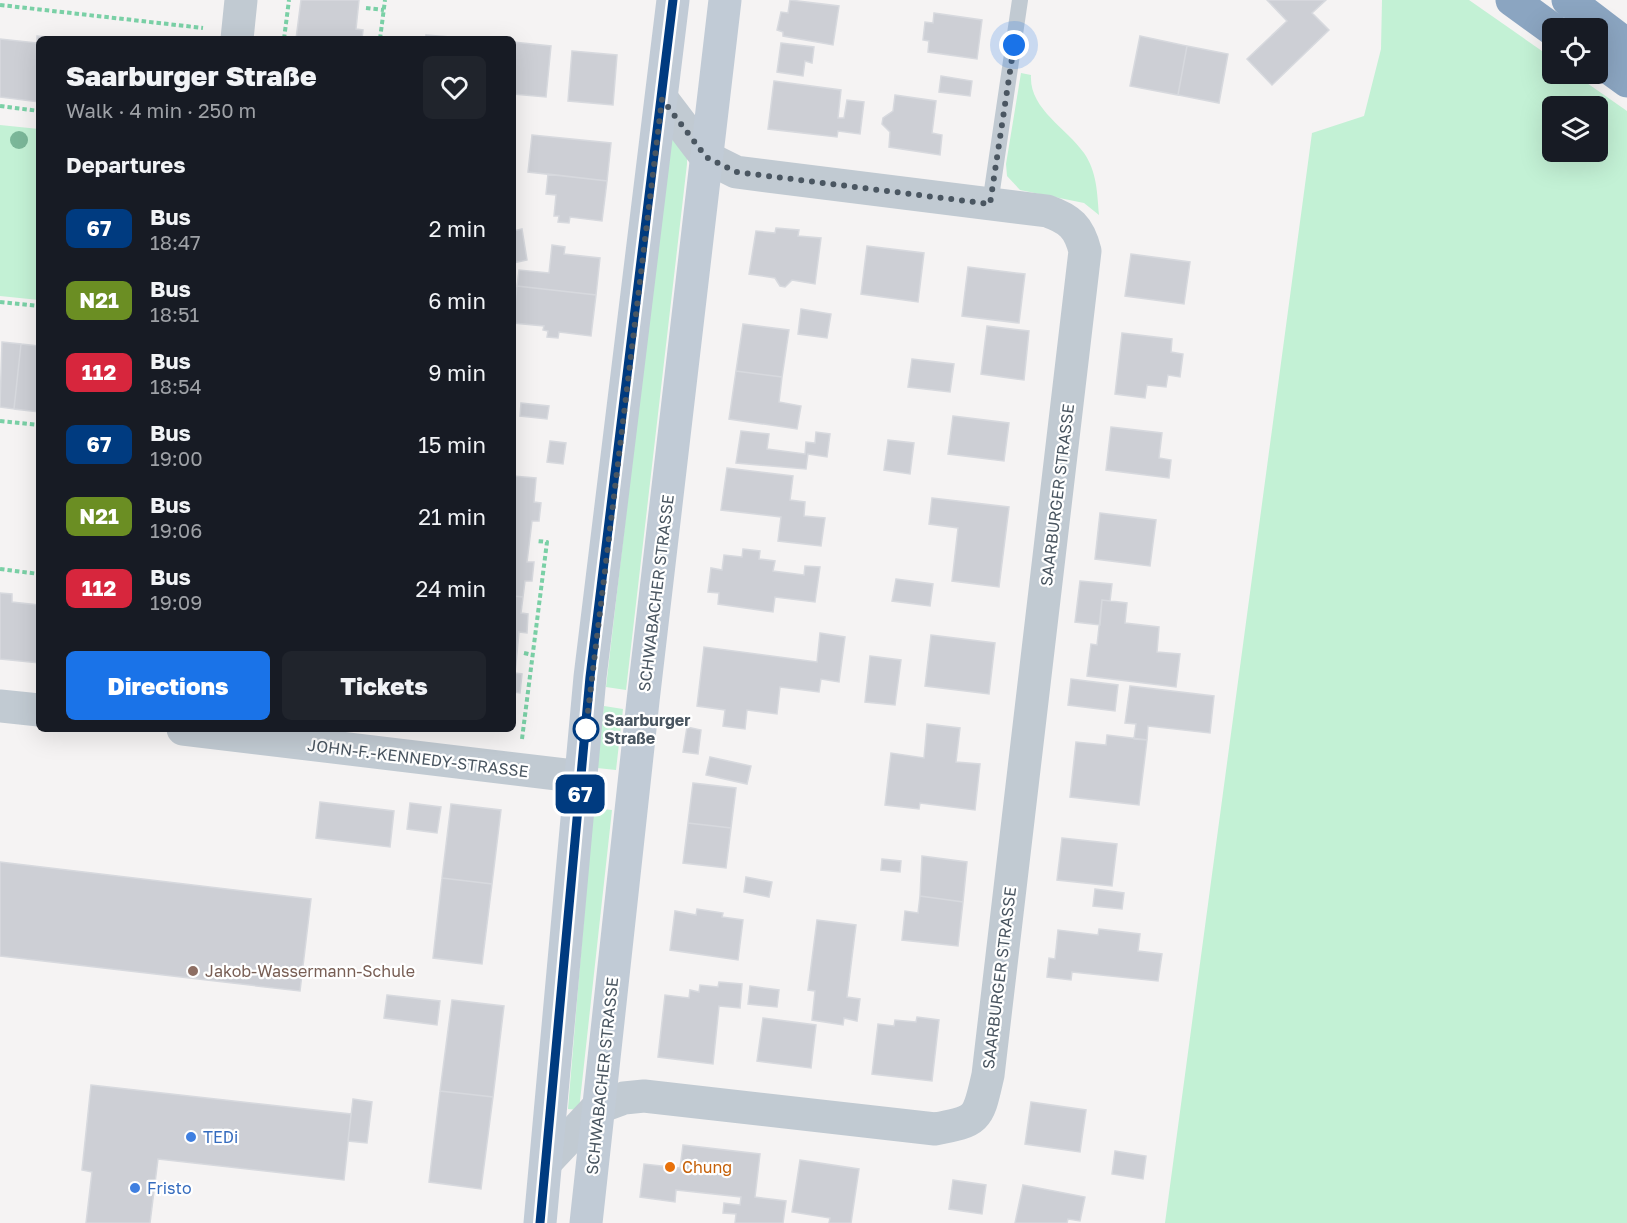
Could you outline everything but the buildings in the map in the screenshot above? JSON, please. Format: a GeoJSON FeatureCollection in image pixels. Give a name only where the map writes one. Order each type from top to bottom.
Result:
{"type":"FeatureCollection","features":[{"type":"Feature","properties":{"kind":"highway"},"geometry":{"type":"LineString","coordinates":[[1512,0],[1542,22]]}},
{"type":"Feature","properties":{"kind":"highway"},"geometry":{"type":"LineString","coordinates":[[1568,0],[1627,45]]}},
{"type":"Feature","properties":{"kind":"highway"},"geometry":{"type":"LineString","coordinates":[[1608,67],[1627,81]]}},
{"type":"Feature","properties":{"kind":"main road"},"geometry":{"type":"LineString","coordinates":[[540,1223],[548,1160],[590,677],[673,0]]}},
{"type":"Feature","properties":{"kind":"main road","name":"SCHWABACHER STRASSE"},"geometry":{"type":"LineString","coordinates":[[586,1223],[597,1108],[725,0]]}},
{"type":"Feature","properties":{"kind":"street"},"geometry":{"type":"LineString","coordinates":[[237,36],[241,0]]}},
{"type":"Feature","properties":{"kind":"street","name":"SAARBURGER STRASSE"},"geometry":{"type":"LineString","coordinates":[[548,1160],[597,1108],[624,1098],[644,1095],[936,1129],[965,1124],[975,1116],[988,1075],[1086,251],[1081,233],[1068,218],[1047,211],[736,172],[706,157],[662,99]]}},
{"type":"Feature","properties":{"kind":"street"},"geometry":{"type":"LineString","coordinates":[[0,705],[36,710]]}},
{"type":"Feature","properties":{"kind":"street","name":"JOHN-F.-KENNEDY-STRASSE"},"geometry":{"type":"LineString","coordinates":[[207,732],[582,777]]}},
{"type":"Feature","properties":{"kind":"lane"},"geometry":{"type":"LineString","coordinates":[[990,204],[1020,0]]}},
{"type":"Feature","properties":{"kind":"path"},"geometry":{"type":"LineString","coordinates":[[284,36],[289,0]]}},
{"type":"Feature","properties":{"kind":"path"},"geometry":{"type":"LineString","coordinates":[[380,36],[385,0]]}},
{"type":"Feature","properties":{"kind":"path"},"geometry":{"type":"LineString","coordinates":[[0,5],[203,28]]}},
{"type":"Feature","properties":{"kind":"path"},"geometry":{"type":"LineString","coordinates":[[366,8],[384,10]]}},
{"type":"Feature","properties":{"kind":"path"},"geometry":{"type":"LineString","coordinates":[[0,106],[36,111]]}},
{"type":"Feature","properties":{"kind":"path"},"geometry":{"type":"LineString","coordinates":[[0,302],[36,306]]}},
{"type":"Feature","properties":{"kind":"path"},"geometry":{"type":"LineString","coordinates":[[0,421],[36,425]]}},
{"type":"Feature","properties":{"kind":"path"},"geometry":{"type":"LineString","coordinates":[[526,747],[522,742],[547,542],[537,541]]}},
{"type":"Feature","properties":{"kind":"path"},"geometry":{"type":"LineString","coordinates":[[0,569],[36,574]]}},
{"type":"Feature","properties":{"kind":"path"},"geometry":{"type":"LineString","coordinates":[[524,653],[533,654]]}},
{"type":"Feature","properties":{"kind":"green space"},"geometry":{"type":"Polygon","coordinates":[[[1382,0],[1469,0],[1542,51],[1542,84],[1588,84],[1606,96],[1542,96],[1542,162],[1608,162],[1608,98],[1627,111],[1627,1223],[1165,1223],[1312,133],[1364,116],[1381,49],[1382,0]]]}},
{"type":"Feature","properties":{"kind":"green space"},"geometry":{"type":"Polygon","coordinates":[[[1021,73],[1031,75],[1032,87],[1042,108],[1084,153],[1092,167],[1099,215],[1084,203],[1020,190],[1007,176],[1006,164],[1021,73]]]}},
{"type":"Feature","properties":{"kind":"green space"},"geometry":{"type":"Polygon","coordinates":[[[0,125],[36,129],[36,300],[0,296],[0,125]]]}},
{"type":"Feature","properties":{"kind":"green space"},"geometry":{"type":"Polygon","coordinates":[[[670,134],[687,157],[687,164],[626,690],[606,687],[670,134]]]}},
{"type":"Feature","properties":{"kind":"green space"},"geometry":{"type":"Polygon","coordinates":[[[604,706],[623,709],[616,770],[597,768],[604,706]]]}},
{"type":"Feature","properties":{"kind":"green space"},"geometry":{"type":"Polygon","coordinates":[[[593,808],[612,810],[579,1110],[568,1109],[593,808]]]}},
{"type":"Feature","properties":{"kind":"bus line","name":"67"},"geometry":{"type":"LineString","coordinates":[[540,1223],[548,1160],[590,677],[673,0]]}},
{"type":"Feature","properties":{"kind":"place","name":"Saarburger Straße"},"geometry":{"type":"Point","coordinates":[586,729]}},
{"type":"Feature","properties":{"kind":"place","name":"Jakob-Wassermann-Schule"},"geometry":{"type":"Point","coordinates":[193,971]}},
{"type":"Feature","properties":{"kind":"place","name":"TEDi"},"geometry":{"type":"Point","coordinates":[191,1137]}},
{"type":"Feature","properties":{"kind":"place","name":"Chung"},"geometry":{"type":"Point","coordinates":[670,1167]}},
{"type":"Feature","properties":{"kind":"place","name":"Fristo"},"geometry":{"type":"Point","coordinates":[135,1188]}},
{"type":"Feature","properties":{"kind":"route"},"geometry":{"type":"LineString","coordinates":[[586,729],[585,736],[590,677],[662,99],[706,157],[736,172],[990,204],[1014,45]]}}]}
